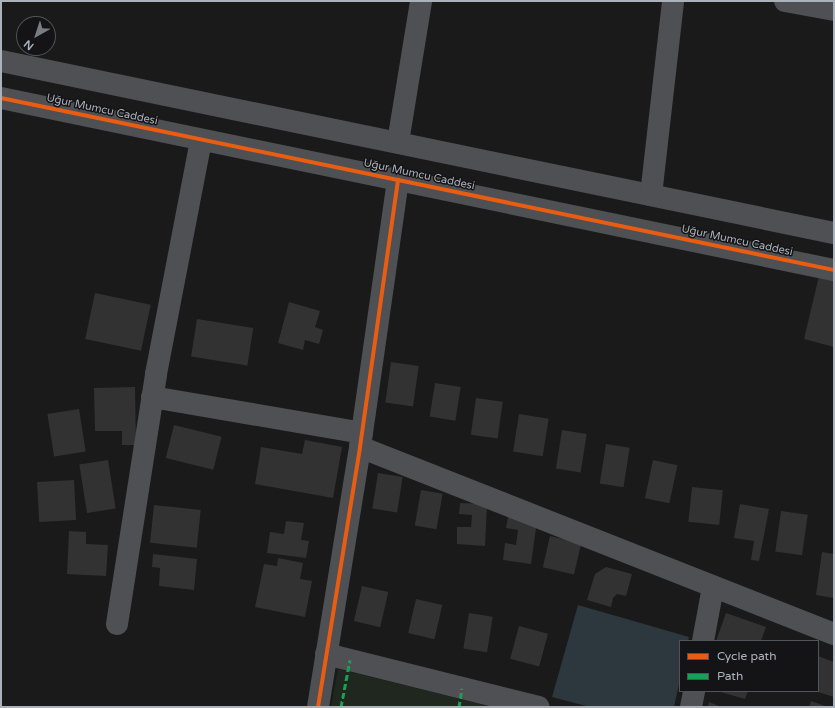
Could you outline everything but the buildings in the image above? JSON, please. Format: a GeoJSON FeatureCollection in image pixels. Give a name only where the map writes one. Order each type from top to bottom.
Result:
{"type":"FeatureCollection","features":[{"type":"Feature","properties":{"kind":"street"},"geometry":{"type":"LineString","coordinates":[[398,142],[421,1]]}},
{"type":"Feature","properties":{"kind":"street"},"geometry":{"type":"LineString","coordinates":[[650,194],[673,1]]}},
{"type":"Feature","properties":{"kind":"street"},"geometry":{"type":"LineString","coordinates":[[785,1],[834,10]]}},
{"type":"Feature","properties":{"kind":"street"},"geometry":{"type":"LineString","coordinates":[[1,61],[834,232]]}},
{"type":"Feature","properties":{"kind":"street","name":"Uğur Mumcu Caddesi"},"geometry":{"type":"LineString","coordinates":[[1,98],[834,270]]}},
{"type":"Feature","properties":{"kind":"street"},"geometry":{"type":"LineString","coordinates":[[117,624],[152,397],[201,140]]}},
{"type":"Feature","properties":{"kind":"street"},"geometry":{"type":"LineString","coordinates":[[318,707],[361,440],[398,180]]}},
{"type":"Feature","properties":{"kind":"street"},"geometry":{"type":"LineString","coordinates":[[152,397],[361,440],[714,587],[834,634]]}},
{"type":"Feature","properties":{"kind":"street"},"geometry":{"type":"LineString","coordinates":[[703,640],[714,587]]}},
{"type":"Feature","properties":{"kind":"street"},"geometry":{"type":"LineString","coordinates":[[326,654],[538,707]]}},
{"type":"Feature","properties":{"kind":"street"},"geometry":{"type":"LineString","coordinates":[[691,707],[694,692]]}},
{"type":"Feature","properties":{"kind":"shaded area"},"geometry":{"type":"Polygon","coordinates":[[[578,605],[689,637],[688,640],[679,640],[679,684],[674,707],[590,707],[552,697],[578,605]]]}},
{"type":"Feature","properties":{"kind":"shaded area"},"geometry":{"type":"Polygon","coordinates":[[[338,669],[493,707],[331,707],[338,669]]]}},
{"type":"Feature","properties":{"kind":"marked path"},"geometry":{"type":"LineString","coordinates":[[341,707],[350,660]]}},
{"type":"Feature","properties":{"kind":"marked path"},"geometry":{"type":"LineString","coordinates":[[459,707],[462,688]]}},
{"type":"Feature","properties":{"kind":"cycle path"},"geometry":{"type":"LineString","coordinates":[[1,98],[834,270]]}},
{"type":"Feature","properties":{"kind":"cycle path"},"geometry":{"type":"LineString","coordinates":[[318,707],[360,447],[398,180]]}}]}
